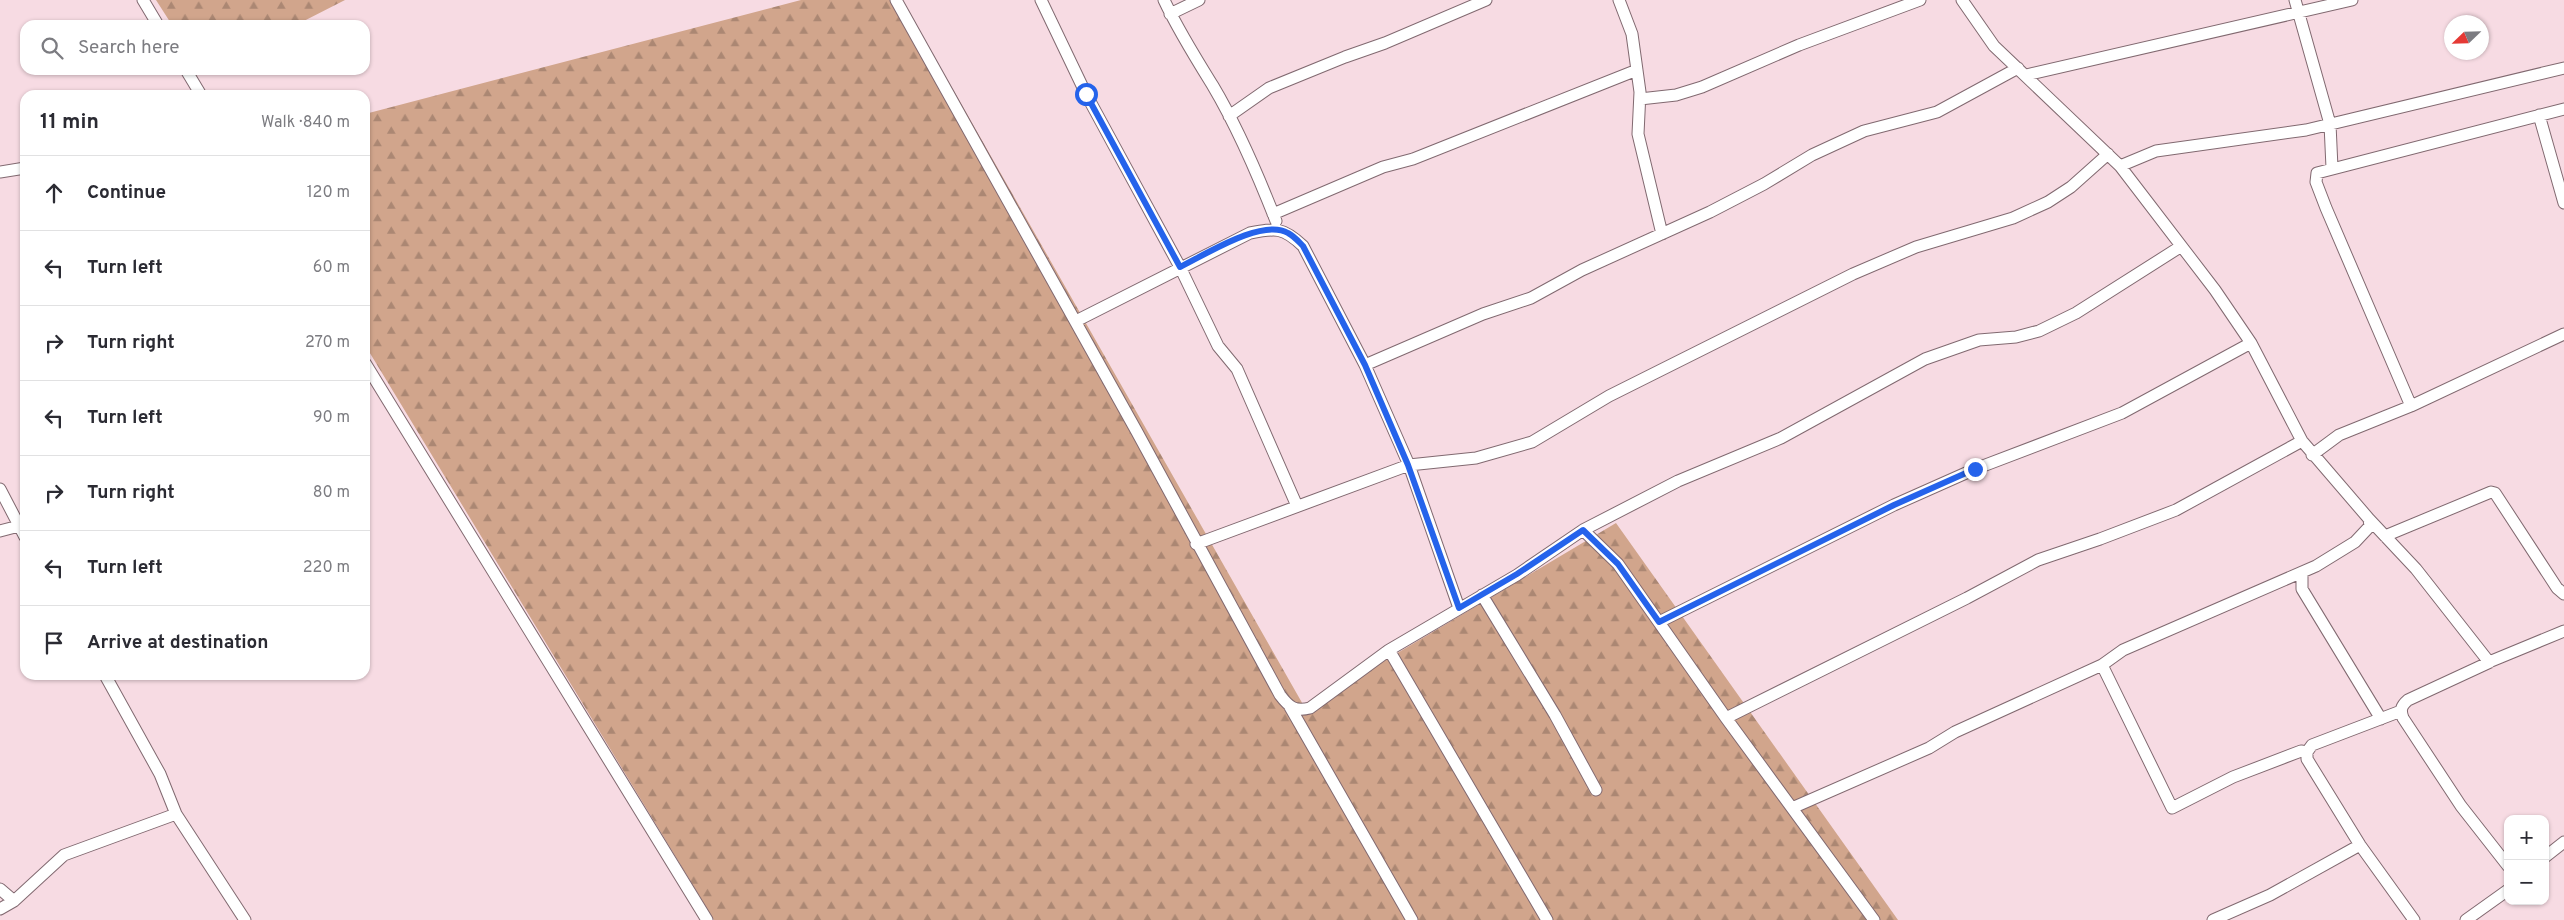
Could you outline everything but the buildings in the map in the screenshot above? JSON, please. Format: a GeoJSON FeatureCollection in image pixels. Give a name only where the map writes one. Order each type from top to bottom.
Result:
{"type":"FeatureCollection","features":[{"type":"Feature","properties":{"kind":"street"},"geometry":{"type":"LineString","coordinates":[[143,0],[155,20]]}},
{"type":"Feature","properties":{"kind":"street"},"geometry":{"type":"LineString","coordinates":[[896,0],[1076,321],[1280,695],[1290,707],[1412,920]]}},
{"type":"Feature","properties":{"kind":"street"},"geometry":{"type":"LineString","coordinates":[[1041,0],[1086,94],[1180,267],[1218,346],[1237,369],[1297,506]]}},
{"type":"Feature","properties":{"kind":"street"},"geometry":{"type":"LineString","coordinates":[[1164,0],[1170,14],[1229,116],[1258,177],[1279,230]]}},
{"type":"Feature","properties":{"kind":"street"},"geometry":{"type":"LineString","coordinates":[[1170,14],[1199,0]]}},
{"type":"Feature","properties":{"kind":"street"},"geometry":{"type":"LineString","coordinates":[[1229,116],[1269,88],[1345,56],[1385,44],[1486,0]]}},
{"type":"Feature","properties":{"kind":"street"},"geometry":{"type":"LineString","coordinates":[[1620,0],[1632,34],[1637,70],[1640,99],[1638,134],[1662,234]]}},
{"type":"Feature","properties":{"kind":"street"},"geometry":{"type":"LineString","coordinates":[[1640,99],[1676,95],[1702,87],[1791,48],[1920,0]]}},
{"type":"Feature","properties":{"kind":"street"},"geometry":{"type":"LineString","coordinates":[[1962,0],[1994,46],[2120,166],[2214,290],[2251,343],[2302,440],[2312,455],[2416,569],[2490,662]]}},
{"type":"Feature","properties":{"kind":"street"},"geometry":{"type":"LineString","coordinates":[[2296,0],[2330,124],[2332,168]]}},
{"type":"Feature","properties":{"kind":"street"},"geometry":{"type":"LineString","coordinates":[[1365,365],[1483,314],[1531,298],[1582,270],[1662,234],[1764,184],[1812,155],[1864,132],[1937,112],[2022,71],[2299,13],[2352,0]]}},
{"type":"Feature","properties":{"kind":"street"},"geometry":{"type":"LineString","coordinates":[[2120,166],[2156,151],[2306,130],[2564,68]]}},
{"type":"Feature","properties":{"kind":"street"},"geometry":{"type":"LineString","coordinates":[[1273,214],[1383,167],[1413,159],[1637,70]]}},
{"type":"Feature","properties":{"kind":"street"},"geometry":{"type":"LineString","coordinates":[[189,75],[198,90]]}},
{"type":"Feature","properties":{"kind":"street"},"geometry":{"type":"LineString","coordinates":[[2412,406],[2316,182],[2318,173],[2564,109]]}},
{"type":"Feature","properties":{"kind":"street"},"geometry":{"type":"LineString","coordinates":[[2539,115],[2564,203]]}},
{"type":"Feature","properties":{"kind":"street"},"geometry":{"type":"LineString","coordinates":[[1196,544],[1297,506],[1319,500],[1408,465],[1476,458],[1532,442],[1609,396],[1852,274],[1916,247],[2013,218],[2048,202],[2071,187],[2108,154]]}},
{"type":"Feature","properties":{"kind":"street"},"geometry":{"type":"LineString","coordinates":[[0,172],[20,169]]}},
{"type":"Feature","properties":{"kind":"street"},"geometry":{"type":"LineString","coordinates":[[1076,321],[1250,233],[1279,230],[1289,233],[1303,246],[1365,365],[1408,465],[1459,608]]}},
{"type":"Feature","properties":{"kind":"street"},"geometry":{"type":"LineString","coordinates":[[1290,707],[1301,711],[1310,708],[1389,650],[1482,595],[1583,530],[1678,481],[1781,438],[1925,358],[1978,340],[2016,337],[2040,331],[2076,313],[2180,247]]}},
{"type":"Feature","properties":{"kind":"street"},"geometry":{"type":"LineString","coordinates":[[2312,455],[2339,435],[2412,406],[2564,334]]}},
{"type":"Feature","properties":{"kind":"street"},"geometry":{"type":"LineString","coordinates":[[1659,622],[1894,505],[1975,469],[2122,414],[2251,343]]}},
{"type":"Feature","properties":{"kind":"street"},"geometry":{"type":"LineString","coordinates":[[370,371],[707,920]]}},
{"type":"Feature","properties":{"kind":"street"},"geometry":{"type":"LineString","coordinates":[[1726,718],[1967,598],[2038,560],[2176,510],[2302,440]]}},
{"type":"Feature","properties":{"kind":"street"},"geometry":{"type":"LineString","coordinates":[[0,489],[20,529]]}},
{"type":"Feature","properties":{"kind":"street"},"geometry":{"type":"LineString","coordinates":[[2385,536],[2491,492],[2495,493],[2557,588],[2564,594]]}},
{"type":"Feature","properties":{"kind":"street"},"geometry":{"type":"LineString","coordinates":[[1792,808],[1929,748],[1955,732],[2102,665],[2122,650],[2316,566],[2355,542],[2370,526],[2369,519]]}},
{"type":"Feature","properties":{"kind":"street"},"geometry":{"type":"LineString","coordinates":[[0,532],[18,526]]}},
{"type":"Feature","properties":{"kind":"street"},"geometry":{"type":"LineString","coordinates":[[1583,530],[1618,564],[1726,718],[1874,920]]}},
{"type":"Feature","properties":{"kind":"street"},"geometry":{"type":"LineString","coordinates":[[2302,573],[2302,590],[2381,719]]}},
{"type":"Feature","properties":{"kind":"street"},"geometry":{"type":"LineString","coordinates":[[1482,595],[1554,715],[1596,790]]}},
{"type":"Feature","properties":{"kind":"street"},"geometry":{"type":"LineString","coordinates":[[2504,861],[2461,806],[2403,718],[2402,705],[2408,700],[2490,662],[2564,631]]}},
{"type":"Feature","properties":{"kind":"street"},"geometry":{"type":"LineString","coordinates":[[1389,650],[1547,920]]}},
{"type":"Feature","properties":{"kind":"street"},"geometry":{"type":"LineString","coordinates":[[2102,665],[2172,808],[2233,777],[2301,751],[2307,752]]}},
{"type":"Feature","properties":{"kind":"street"},"geometry":{"type":"LineString","coordinates":[[108,680],[160,774],[176,814],[245,920]]}},
{"type":"Feature","properties":{"kind":"street"},"geometry":{"type":"LineString","coordinates":[[2401,711],[2312,744],[2307,752],[2307,759],[2360,845],[2414,920]]}},
{"type":"Feature","properties":{"kind":"street"},"geometry":{"type":"LineString","coordinates":[[0,909],[14,901],[64,855],[176,814]]}},
{"type":"Feature","properties":{"kind":"street"},"geometry":{"type":"LineString","coordinates":[[2213,920],[2270,896],[2360,845]]}},
{"type":"Feature","properties":{"kind":"street"},"geometry":{"type":"LineString","coordinates":[[2549,855],[2562,845]]}},
{"type":"Feature","properties":{"kind":"street"},"geometry":{"type":"LineString","coordinates":[[0,889],[14,901]]}},
{"type":"Feature","properties":{"kind":"street"},"geometry":{"type":"LineString","coordinates":[[2466,920],[2504,893]]}},
{"type":"Feature","properties":{"kind":"green space"},"geometry":{"type":"Polygon","coordinates":[[[156,0],[345,0],[306,20],[169,20],[156,0]]]}},
{"type":"Feature","properties":{"kind":"green space"},"geometry":{"type":"Polygon","coordinates":[[[801,0],[902,0],[1305,708],[1616,523],[1898,920],[714,920],[370,353],[370,113],[801,0]]]}},
{"type":"Feature","properties":{"kind":"route"},"geometry":{"type":"LineString","coordinates":[[1086,94],[1180,267],[1250,233],[1271,229],[1289,233],[1303,246],[1365,365],[1408,465],[1459,608],[1517,574],[1583,530],[1618,564],[1659,622],[1894,505],[1975,469]]}}]}
